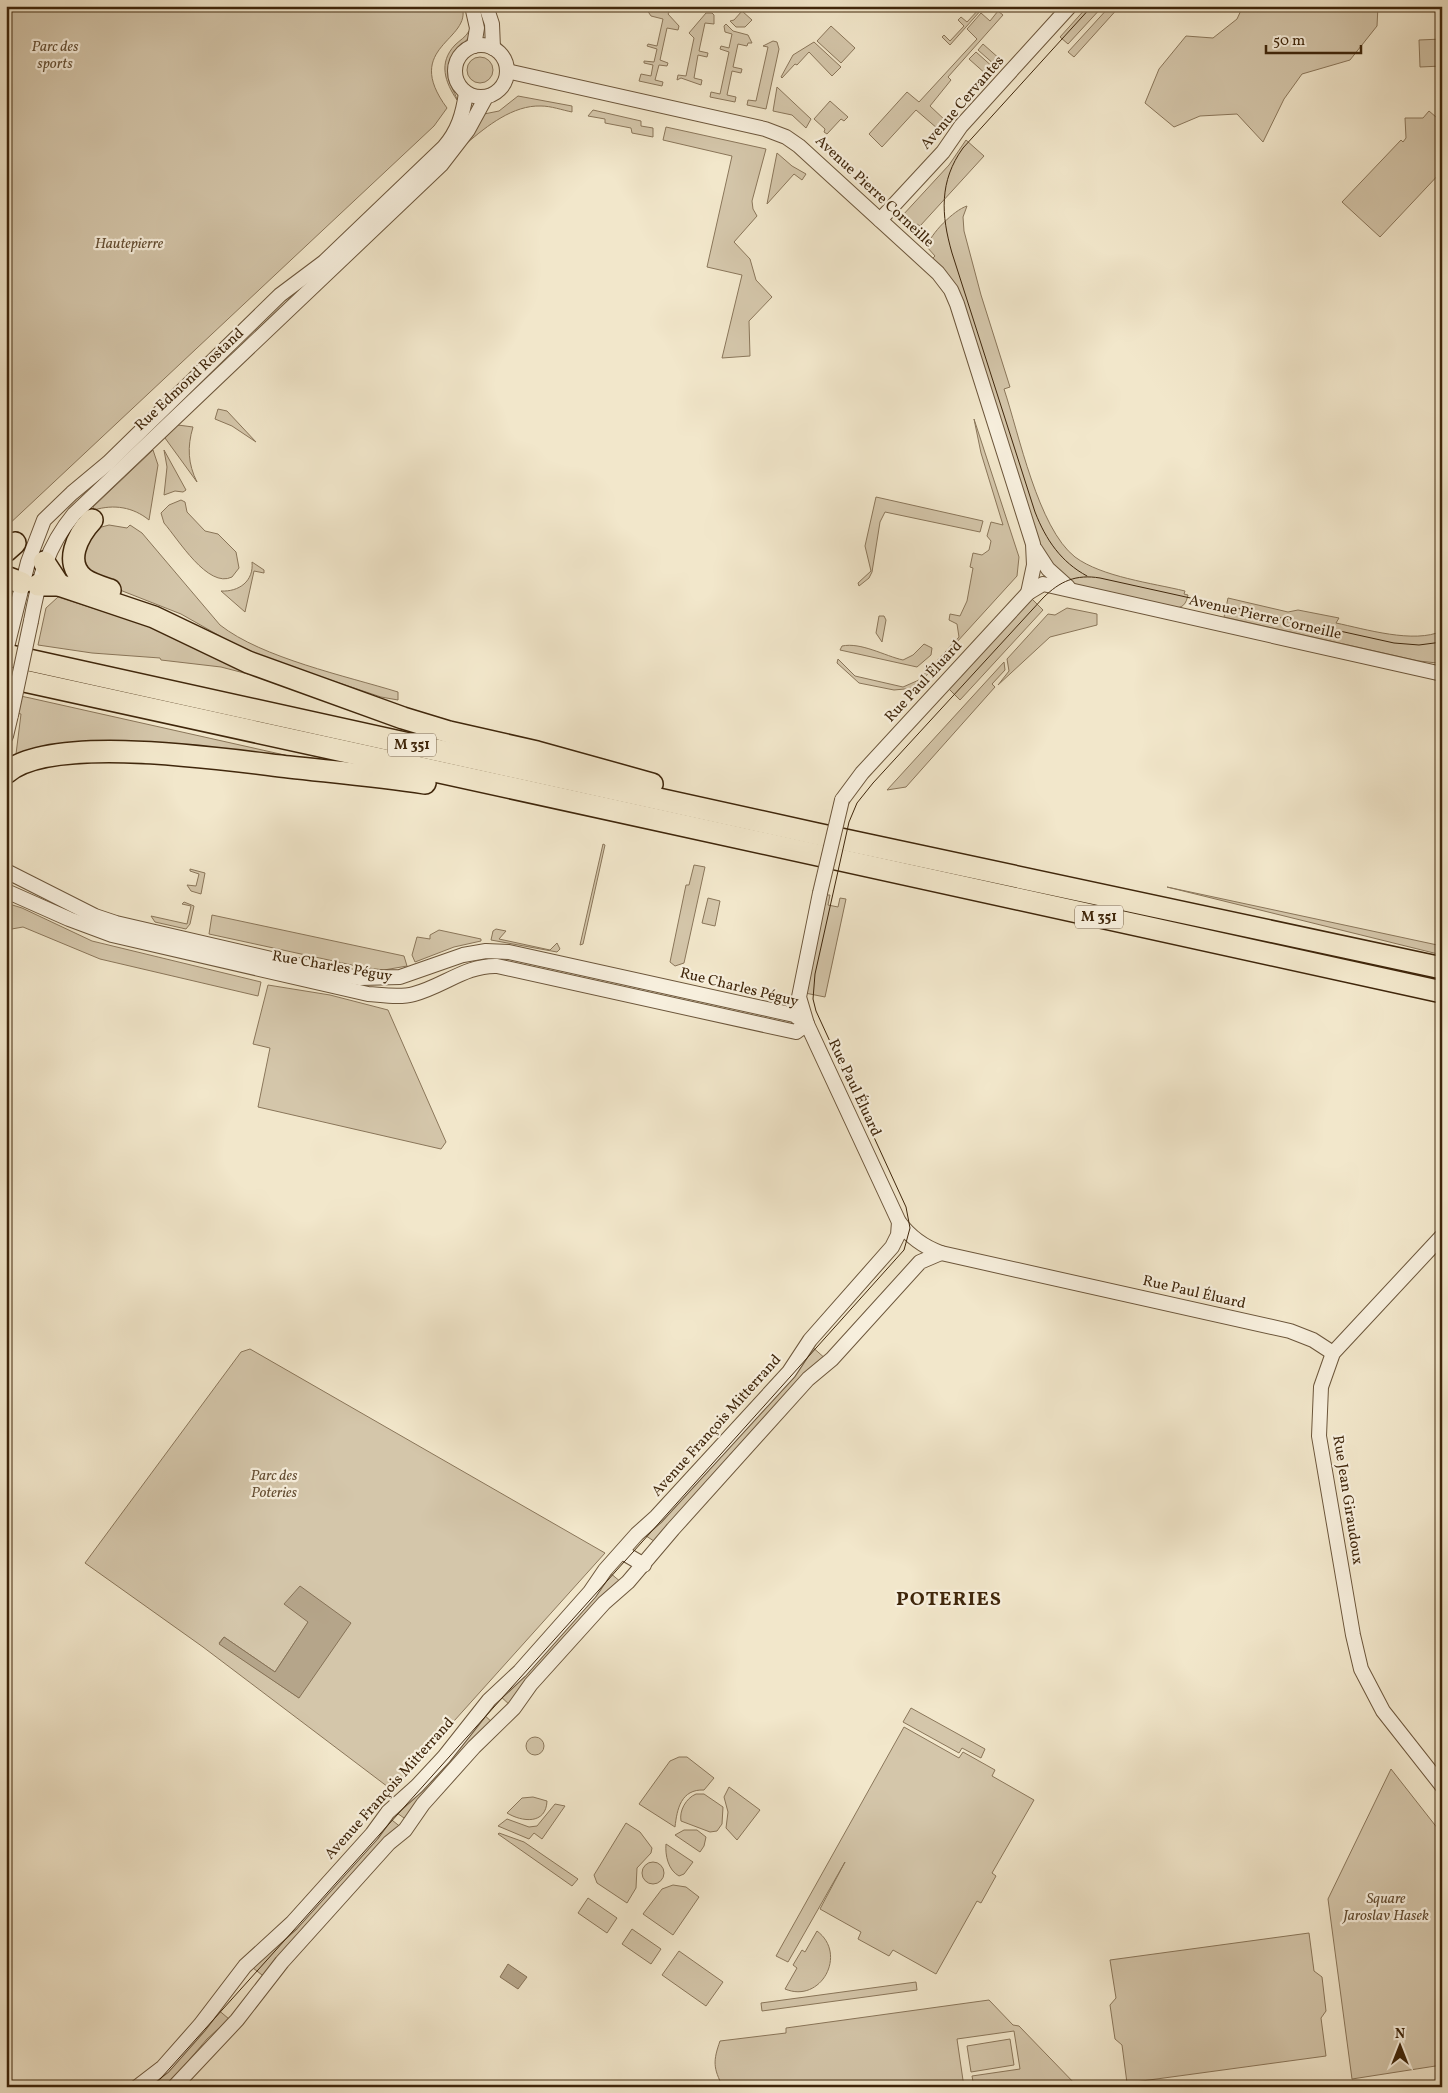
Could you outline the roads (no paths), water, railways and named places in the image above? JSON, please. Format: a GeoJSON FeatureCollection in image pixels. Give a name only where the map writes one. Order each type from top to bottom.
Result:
{"type":"FeatureCollection","features":[{"type":"Feature","properties":{"kind":"highway"},"geometry":{"type":"LineString","coordinates":[[92,520],[82,531],[75,547],[75,566],[79,575],[95,584],[164,610],[208,643]]}},
{"type":"Feature","properties":{"kind":"highway"},"geometry":{"type":"LineString","coordinates":[[44,562],[31,583],[170,624],[248,662],[449,732],[537,752],[766,815],[817,834]]}},
{"type":"Feature","properties":{"kind":"highway","name":"M 351"},"geometry":{"type":"LineString","coordinates":[[6,655],[817,834],[1442,968]]}},
{"type":"Feature","properties":{"kind":"highway","name":"M 351"},"geometry":{"type":"LineString","coordinates":[[6,677],[1442,992]]}},
{"type":"Feature","properties":{"kind":"highway"},"geometry":{"type":"LineString","coordinates":[[6,773],[17,764],[59,754],[183,754],[428,783],[668,834],[813,855]]}},
{"type":"Feature","properties":{"kind":"street"},"geometry":{"type":"LineString","coordinates":[[472,6],[477,28],[474,46]]}},
{"type":"Feature","properties":{"kind":"street"},"geometry":{"type":"LineString","coordinates":[[486,6],[492,24],[493,48]]}},
{"type":"Feature","properties":{"kind":"street","name":"Avenue Cervantes"},"geometry":{"type":"LineString","coordinates":[[880,220],[943,152],[961,126],[1070,6]]}},
{"type":"Feature","properties":{"kind":"street"},"geometry":{"type":"LineString","coordinates":[[484,45],[493,48],[505,62],[507,71],[504,83],[496,92],[486,97],[475,97],[466,93],[459,86],[455,76],[455,66],[458,57],[465,50],[474,46],[484,45]]}},
{"type":"Feature","properties":{"kind":"street","name":"Avenue Pierre Corneille"},"geometry":{"type":"LineString","coordinates":[[507,71],[779,133],[799,146],[938,273],[951,290],[1033,544],[1052,574],[1068,587],[1080,593]]}},
{"type":"Feature","properties":{"kind":"street","name":"Rue Edmond Rostand"},"geometry":{"type":"LineString","coordinates":[[6,736],[31,621],[31,583],[38,532],[44,520],[134,438],[280,295],[324,262],[444,147],[457,129],[466,93]]}},
{"type":"Feature","properties":{"kind":"street","name":"Rue Edmond Rostand"},"geometry":{"type":"LineString","coordinates":[[44,562],[66,523],[85,502],[441,165],[464,136],[486,97]]}},
{"type":"Feature","properties":{"kind":"street"},"geometry":{"type":"LineString","coordinates":[[10,547],[44,520]]}},
{"type":"Feature","properties":{"kind":"street","name":"Avenue Pierre Corneille"},"geometry":{"type":"LineString","coordinates":[[1033,544],[1033,589],[1052,585],[1080,593],[1442,674]]}},
{"type":"Feature","properties":{"kind":"street","name":"Rue Edmond Rostand"},"geometry":{"type":"LineString","coordinates":[[6,651],[13,618],[31,583]]}},
{"type":"Feature","properties":{"kind":"street","name":"Rue Paul Éluard"},"geometry":{"type":"LineString","coordinates":[[1033,589],[862,773],[842,800],[820,893],[799,997],[807,1024],[899,1222],[915,1238],[940,1253],[1298,1334],[1333,1353]]}},
{"type":"Feature","properties":{"kind":"street","name":"Rue Charles Péguy"},"geometry":{"type":"LineString","coordinates":[[6,871],[95,916],[116,923],[327,972],[360,978],[400,977],[463,955],[486,951],[510,952],[794,1015],[807,1024],[796,1032],[497,966],[475,967],[414,994],[395,996],[368,994],[112,935],[69,919],[6,890]]}},
{"type":"Feature","properties":{"kind":"street","name":"Avenue François Mitterrand"},"geometry":{"type":"LineString","coordinates":[[137,2087],[163,2067],[200,2025],[245,1966],[292,1924],[372,1834],[396,1803],[417,1786],[444,1756],[473,1718],[558,1628],[622,1552],[789,1372],[810,1340],[892,1247],[898,1235],[899,1222]]}},
{"type":"Feature","properties":{"kind":"street","name":"Rue Jean Giraudoux"},"geometry":{"type":"LineString","coordinates":[[1442,1236],[1333,1353],[1321,1387],[1319,1436],[1357,1655],[1366,1679],[1383,1711],[1442,1786]]}},
{"type":"Feature","properties":{"kind":"street"},"geometry":{"type":"LineString","coordinates":[[174,2087],[248,2008],[289,1954],[389,1843],[405,1830],[423,1804],[461,1761],[514,1708],[531,1684],[604,1603],[622,1589],[644,1565],[673,1529],[808,1379],[832,1359],[915,1267],[926,1258],[940,1253]]}},
{"type":"Feature","properties":{"kind":"street"},"geometry":{"type":"LineString","coordinates":[[622,1552],[644,1565]]}},
{"type":"Feature","properties":{"kind":"tram line"},"geometry":{"type":"LineString","coordinates":[[1087,576],[1069,564],[1055,549],[1044,532],[1035,512],[952,253],[948,239],[944,199],[950,173],[955,160],[963,148],[1092,6]]}},
{"type":"Feature","properties":{"kind":"tram line"},"geometry":{"type":"LineString","coordinates":[[153,2087],[904,1250],[910,1228],[906,1207],[816,1011],[813,999],[815,974],[849,822],[857,803],[873,783],[1043,598],[1062,583],[1076,578],[1100,578],[1394,643],[1419,645],[1442,642]]}},
{"type":"Feature","properties":{"kind":"district","name":"POTERIES"},"geometry":{"type":"Point","coordinates":[949,1600]}},
{"type":"Feature","properties":{"kind":"park label","name":"Parc des sports"},"geometry":{"type":"Point","coordinates":[55,56]}},
{"type":"Feature","properties":{"kind":"park label","name":"Hautepierre"},"geometry":{"type":"Point","coordinates":[129,244]}},
{"type":"Feature","properties":{"kind":"park label","name":"Parc des Poteries"},"geometry":{"type":"Point","coordinates":[274,1484]}},
{"type":"Feature","properties":{"kind":"park label","name":"Square Jaroslav Hasek"},"geometry":{"type":"Point","coordinates":[1386,1908]}}]}
